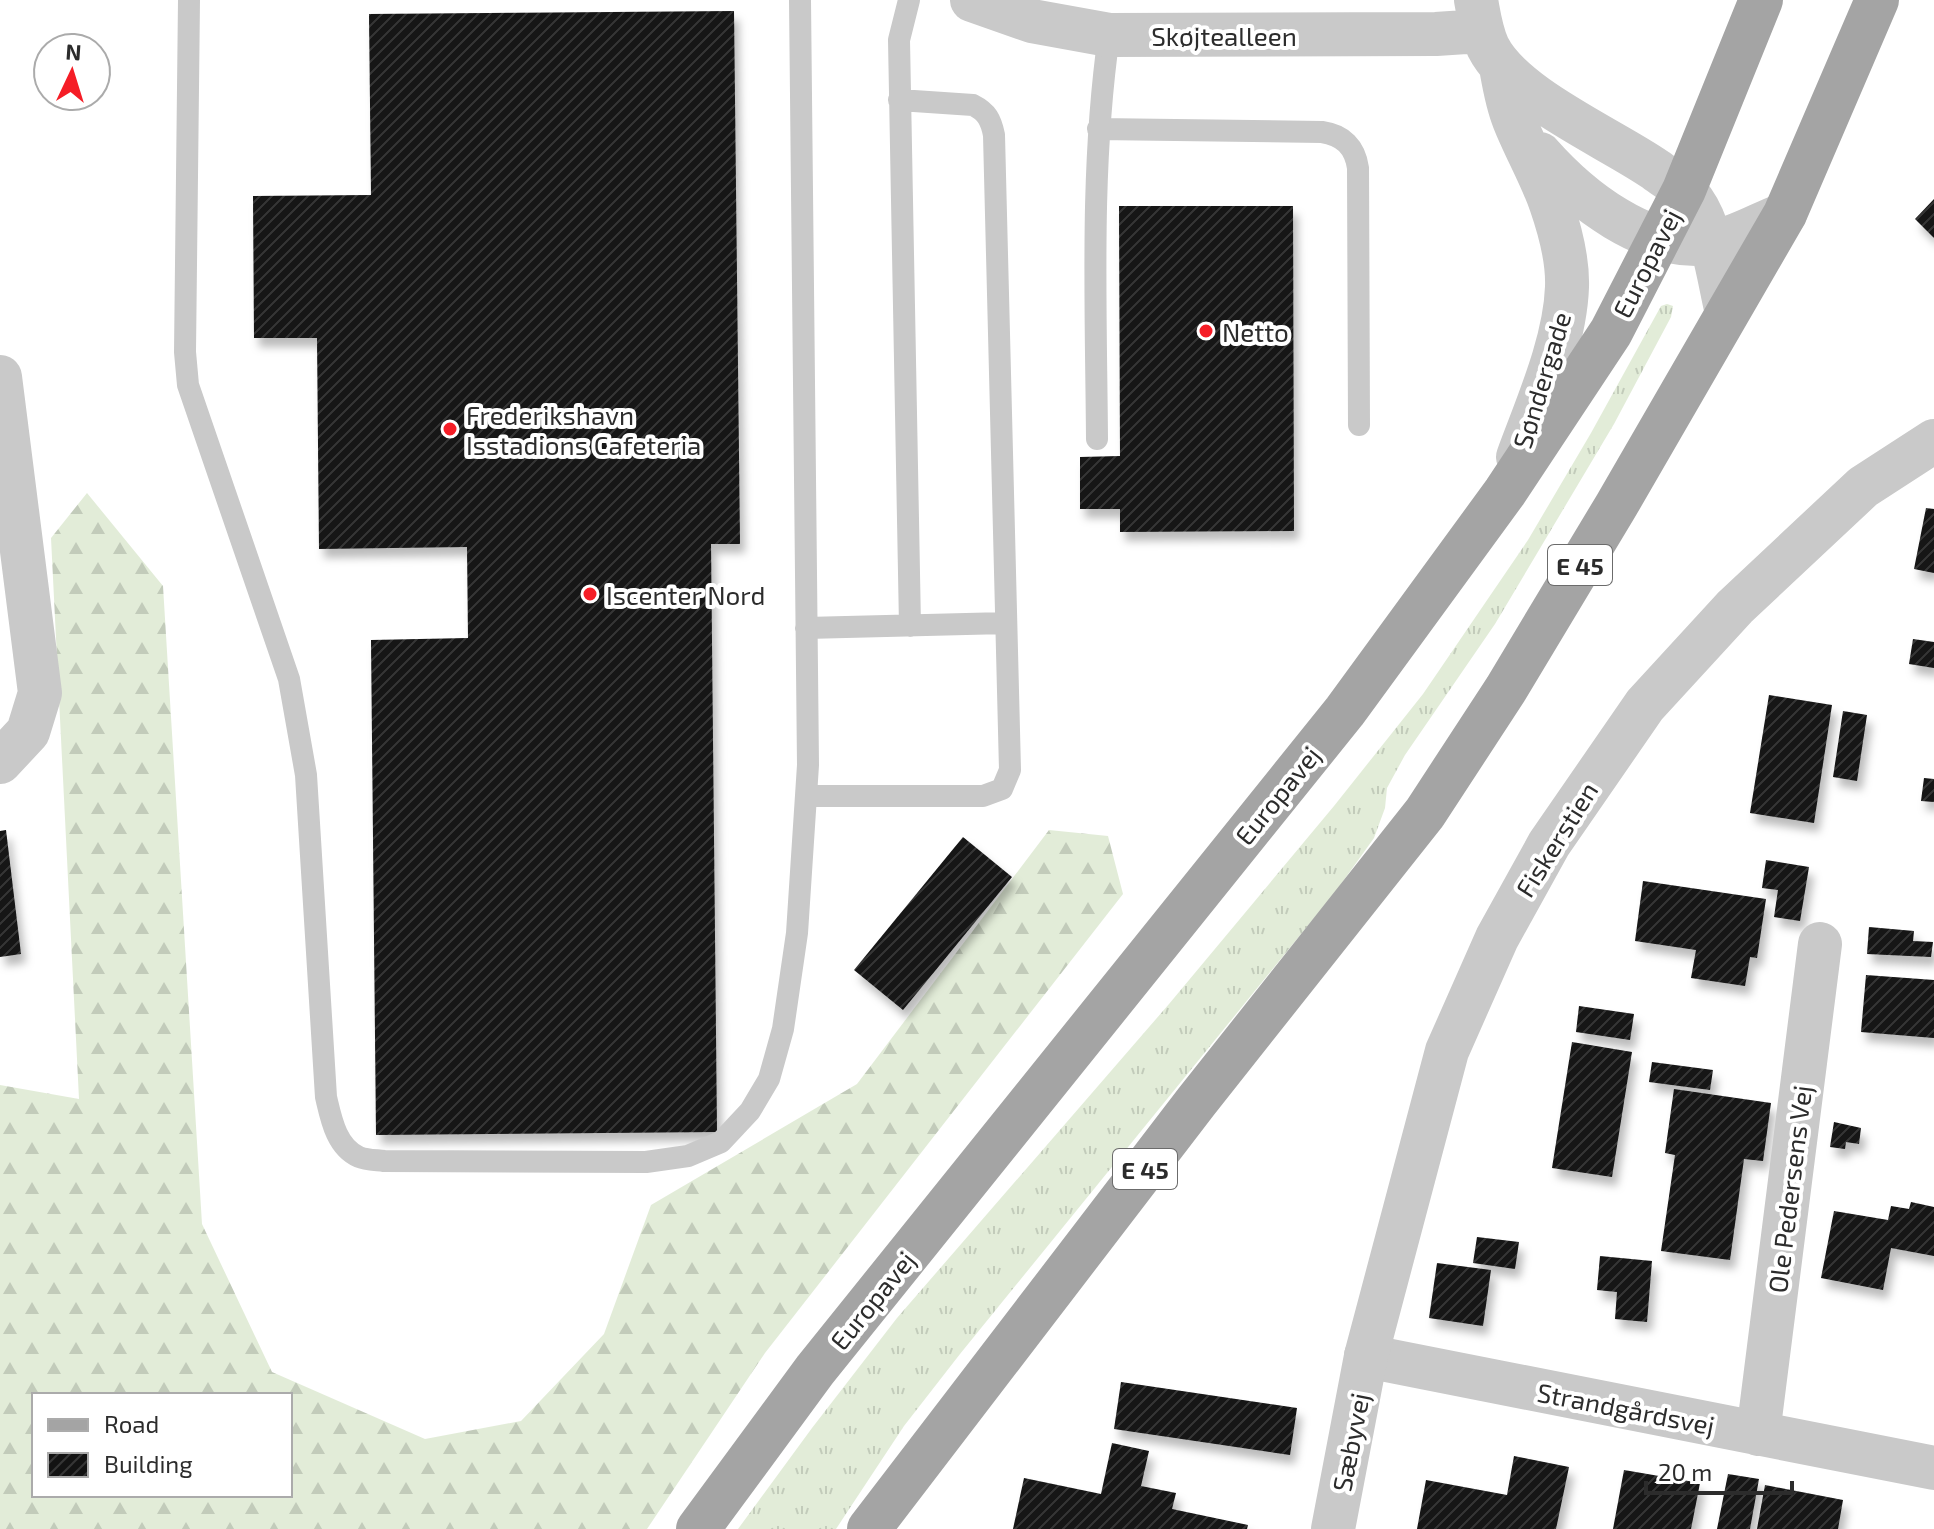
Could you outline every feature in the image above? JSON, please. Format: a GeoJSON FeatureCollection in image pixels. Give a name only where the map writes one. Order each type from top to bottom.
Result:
{"type":"FeatureCollection","features":[{"type":"Feature","properties":{"kind":"main road","name":"Europavej"},"geometry":{"type":"LineString","coordinates":[[698,1529],[815,1370],[1345,711],[1505,492],[1611,332],[1684,190],[1761,0]]}},
{"type":"Feature","properties":{"kind":"main road","name":"E 45"},"geometry":{"type":"LineString","coordinates":[[869,1529],[1205,1090],[1425,813],[1514,676],[1785,214],[1877,0]]}},
{"type":"Feature","properties":{"kind":"street","name":"Skøjtealleen"},"geometry":{"type":"LineString","coordinates":[[972,0],[1032,21],[1109,35],[1486,33]]}},
{"type":"Feature","properties":{"kind":"street"},"geometry":{"type":"LineString","coordinates":[[1486,33],[1546,102],[1637,157],[1684,190],[1702,218],[1727,313]]}},
{"type":"Feature","properties":{"kind":"street","name":"Søndergade"},"geometry":{"type":"LineString","coordinates":[[1486,33],[1519,131],[1550,200],[1566,256],[1567,287],[1563,319],[1544,387],[1505,492]]}},
{"type":"Feature","properties":{"kind":"street","name":"Søndergade"},"geometry":{"type":"LineString","coordinates":[[1519,131],[1563,180],[1591,203],[1659,238],[1710,243],[1785,214]]}},
{"type":"Feature","properties":{"kind":"street"},"geometry":{"type":"LineString","coordinates":[[0,377],[40,693],[14,747]]}},
{"type":"Feature","properties":{"kind":"street","name":"Fiskerstien"},"geometry":{"type":"LineString","coordinates":[[1366,1356],[1447,1051],[1497,938],[1549,844],[1645,705],[1735,607],[1863,487],[1934,441]]}},
{"type":"Feature","properties":{"kind":"street","name":"Ole Pedersens Vej"},"geometry":{"type":"LineString","coordinates":[[1758,1434],[1820,944]]}},
{"type":"Feature","properties":{"kind":"street","name":"Strandgårdsvej"},"geometry":{"type":"LineString","coordinates":[[1366,1356],[1934,1468]]}},
{"type":"Feature","properties":{"kind":"street","name":"Sæbyvej"},"geometry":{"type":"LineString","coordinates":[[1333,1529],[1366,1356]]}},
{"type":"Feature","properties":{"kind":"lane"},"geometry":{"type":"LineString","coordinates":[[189,0],[185,352],[188,385],[289,679],[306,775],[326,1097],[333,1123],[342,1143],[359,1157],[384,1161],[646,1162],[688,1156],[721,1142],[750,1111],[769,1079],[783,1029],[797,933],[807,796],[800,0]]}},
{"type":"Feature","properties":{"kind":"lane"},"geometry":{"type":"LineString","coordinates":[[909,0],[899,40],[899,100],[910,626]]}},
{"type":"Feature","properties":{"kind":"lane"},"geometry":{"type":"LineString","coordinates":[[1097,439],[1096,161],[1109,35]]}},
{"type":"Feature","properties":{"kind":"lane"},"geometry":{"type":"LineString","coordinates":[[807,796],[983,796],[1002,789],[1010,770],[994,135],[991,121],[983,110],[973,105],[899,100]]}},
{"type":"Feature","properties":{"kind":"lane"},"geometry":{"type":"LineString","coordinates":[[1098,129],[1322,132],[1333,134],[1352,147],[1358,168],[1359,425]]}},
{"type":"Feature","properties":{"kind":"lane"},"geometry":{"type":"LineString","coordinates":[[806,628],[1006,623]]}},
{"type":"Feature","properties":{"kind":"green space"},"geometry":{"type":"Polygon","coordinates":[[[1661,306],[1673,306],[1671,317],[1614,424],[1495,624],[1405,755],[1387,788],[1385,808],[1374,838],[1336,891],[960,1354],[904,1426],[836,1529],[738,1529],[897,1318],[1169,1004],[1423,694],[1528,540],[1661,306]]]}},
{"type":"Feature","properties":{"kind":"green space"},"geometry":{"type":"Polygon","coordinates":[[[87,493],[163,586],[202,1224],[272,1372],[425,1439],[521,1421],[604,1334],[651,1205],[857,1084],[1049,830],[1108,836],[1123,894],[765,1353],[647,1529],[0,1529],[0,1085],[79,1099],[51,538],[87,493]]]}},
{"type":"Feature","properties":{"kind":"building","name":"Iscenter Nord"},"geometry":{"type":"Polygon","coordinates":[[[734,11],[740,544],[711,544],[717,1132],[376,1135],[371,640],[468,638],[467,547],[319,549],[317,338],[254,338],[253,196],[371,195],[369,14],[734,11]]]}},
{"type":"Feature","properties":{"kind":"building"},"geometry":{"type":"Polygon","coordinates":[[[1934,199],[1934,238],[1915,219],[1934,199]]]}},
{"type":"Feature","properties":{"kind":"building","name":"Netto"},"geometry":{"type":"Polygon","coordinates":[[[1119,206],[1293,206],[1294,531],[1120,532],[1120,509],[1080,509],[1080,457],[1120,456],[1119,206]]]}},
{"type":"Feature","properties":{"kind":"building"},"geometry":{"type":"Polygon","coordinates":[[[1926,508],[1934,509],[1934,573],[1914,569],[1926,508]]]}},
{"type":"Feature","properties":{"kind":"building"},"geometry":{"type":"Polygon","coordinates":[[[1913,639],[1934,642],[1934,668],[1909,664],[1913,639]]]}},
{"type":"Feature","properties":{"kind":"building"},"geometry":{"type":"Polygon","coordinates":[[[1769,695],[1832,705],[1814,823],[1750,813],[1769,695]]]}},
{"type":"Feature","properties":{"kind":"building"},"geometry":{"type":"Polygon","coordinates":[[[1843,711],[1867,715],[1857,781],[1833,777],[1843,711]]]}},
{"type":"Feature","properties":{"kind":"building"},"geometry":{"type":"Polygon","coordinates":[[[1924,778],[1934,779],[1934,802],[1921,801],[1924,778]]]}},
{"type":"Feature","properties":{"kind":"building"},"geometry":{"type":"Polygon","coordinates":[[[6,830],[21,954],[0,957],[0,831],[6,830]]]}},
{"type":"Feature","properties":{"kind":"building"},"geometry":{"type":"Polygon","coordinates":[[[963,837],[1012,877],[903,1010],[854,970],[963,837]]]}},
{"type":"Feature","properties":{"kind":"building"},"geometry":{"type":"Polygon","coordinates":[[[1766,860],[1809,867],[1800,921],[1774,917],[1778,890],[1762,888],[1766,860]]]}},
{"type":"Feature","properties":{"kind":"building"},"geometry":{"type":"Polygon","coordinates":[[[1643,881],[1766,899],[1757,958],[1750,957],[1745,986],[1691,978],[1696,950],[1635,941],[1643,881]]]}},
{"type":"Feature","properties":{"kind":"building"},"geometry":{"type":"Polygon","coordinates":[[[1869,927],[1914,931],[1913,941],[1933,942],[1931,957],[1867,954],[1869,927]]]}},
{"type":"Feature","properties":{"kind":"building"},"geometry":{"type":"Polygon","coordinates":[[[1866,975],[1934,980],[1934,1038],[1861,1032],[1866,975]]]}},
{"type":"Feature","properties":{"kind":"building"},"geometry":{"type":"Polygon","coordinates":[[[1579,1006],[1634,1014],[1630,1040],[1576,1032],[1579,1006]]]}},
{"type":"Feature","properties":{"kind":"building"},"geometry":{"type":"Polygon","coordinates":[[[1572,1042],[1632,1052],[1612,1177],[1552,1168],[1572,1042]]]}},
{"type":"Feature","properties":{"kind":"building"},"geometry":{"type":"Polygon","coordinates":[[[1652,1062],[1713,1070],[1710,1090],[1649,1082],[1652,1062]]]}},
{"type":"Feature","properties":{"kind":"building"},"geometry":{"type":"Polygon","coordinates":[[[1674,1089],[1771,1103],[1763,1161],[1744,1159],[1730,1260],[1661,1251],[1675,1155],[1665,1153],[1674,1089]]]}},
{"type":"Feature","properties":{"kind":"building"},"geometry":{"type":"Polygon","coordinates":[[[1834,1122],[1861,1128],[1859,1144],[1846,1142],[1845,1149],[1830,1147],[1834,1122]]]}},
{"type":"Feature","properties":{"kind":"building"},"geometry":{"type":"Polygon","coordinates":[[[1911,1202],[1934,1207],[1934,1256],[1891,1248],[1883,1290],[1821,1278],[1834,1211],[1888,1220],[1891,1206],[1909,1209],[1911,1202]]]}},
{"type":"Feature","properties":{"kind":"building"},"geometry":{"type":"Polygon","coordinates":[[[1477,1237],[1519,1242],[1515,1269],[1473,1263],[1477,1237]]]}},
{"type":"Feature","properties":{"kind":"building"},"geometry":{"type":"Polygon","coordinates":[[[1600,1256],[1652,1261],[1647,1322],[1615,1319],[1617,1292],[1597,1290],[1600,1256]]]}},
{"type":"Feature","properties":{"kind":"building"},"geometry":{"type":"Polygon","coordinates":[[[1437,1263],[1491,1270],[1483,1326],[1429,1318],[1437,1263]]]}},
{"type":"Feature","properties":{"kind":"building"},"geometry":{"type":"Polygon","coordinates":[[[1121,1382],[1297,1408],[1290,1455],[1114,1429],[1121,1382]]]}},
{"type":"Feature","properties":{"kind":"building"},"geometry":{"type":"Polygon","coordinates":[[[1112,1443],[1149,1451],[1141,1486],[1176,1493],[1172,1509],[1248,1525],[1247,1529],[1013,1529],[1024,1478],[1101,1494],[1112,1443]]]}},
{"type":"Feature","properties":{"kind":"building"},"geometry":{"type":"Polygon","coordinates":[[[1514,1456],[1569,1467],[1556,1529],[1417,1529],[1426,1480],[1507,1495],[1514,1456]]]}},
{"type":"Feature","properties":{"kind":"building"},"geometry":{"type":"Polygon","coordinates":[[[1624,1470],[1700,1483],[1691,1529],[1613,1529],[1624,1470]]]}},
{"type":"Feature","properties":{"kind":"building"},"geometry":{"type":"Polygon","coordinates":[[[1728,1474],[1759,1479],[1750,1529],[1717,1529],[1728,1474]]]}},
{"type":"Feature","properties":{"kind":"building"},"geometry":{"type":"Polygon","coordinates":[[[1765,1485],[1843,1500],[1838,1529],[1757,1529],[1765,1485]]]}},
{"type":"Feature","properties":{"kind":"place","name":"Netto"},"geometry":{"type":"Point","coordinates":[1206,331]}},
{"type":"Feature","properties":{"kind":"place","name":"Frederikshavn Isstadions Cafeteria"},"geometry":{"type":"Point","coordinates":[450,429]}},
{"type":"Feature","properties":{"kind":"place","name":"Iscenter Nord"},"geometry":{"type":"Point","coordinates":[590,594]}}]}
